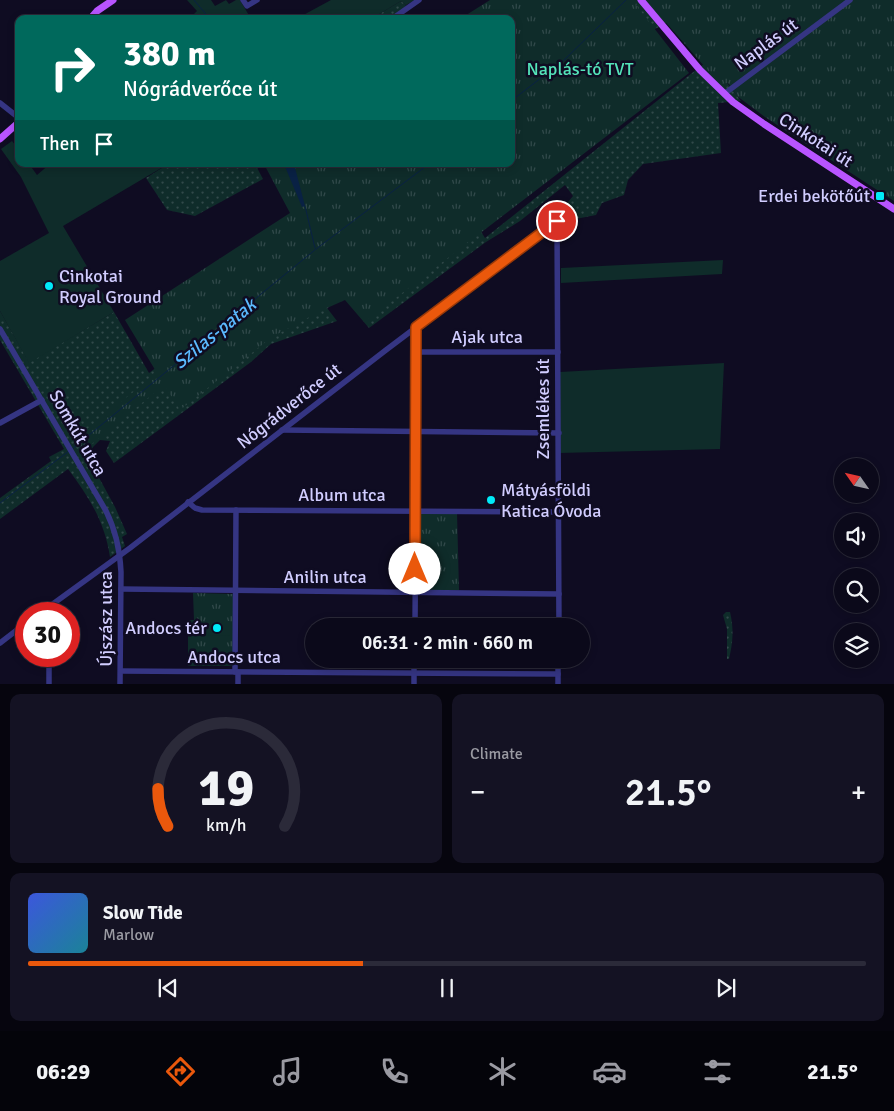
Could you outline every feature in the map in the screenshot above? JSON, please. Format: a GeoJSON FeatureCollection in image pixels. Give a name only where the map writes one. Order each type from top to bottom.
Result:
{"type":"FeatureCollection","features":[{"type":"Feature","properties":{"kind":"main road"},"geometry":{"type":"LineString","coordinates":[[93,15],[102,3],[113,0]]}},
{"type":"Feature","properties":{"kind":"main road","name":"Cinkotai út"},"geometry":{"type":"LineString","coordinates":[[641,0],[700,70],[724,94],[764,124],[894,208]]}},
{"type":"Feature","properties":{"kind":"main road"},"geometry":{"type":"LineString","coordinates":[[0,139],[15,126]]}},
{"type":"Feature","properties":{"kind":"street"},"geometry":{"type":"LineString","coordinates":[[245,3],[257,0]]}},
{"type":"Feature","properties":{"kind":"street"},"geometry":{"type":"LineString","coordinates":[[398,15],[419,0]]}},
{"type":"Feature","properties":{"kind":"street","name":"Naplás út"},"geometry":{"type":"LineString","coordinates":[[724,94],[850,0]]}},
{"type":"Feature","properties":{"kind":"street"},"geometry":{"type":"LineString","coordinates":[[0,103],[15,115]]}},
{"type":"Feature","properties":{"kind":"street","name":"Nógrádverőce út"},"geometry":{"type":"LineString","coordinates":[[55,602],[120,555],[557,221]]}},
{"type":"Feature","properties":{"kind":"street","name":"Zsemlékes út"},"geometry":{"type":"LineString","coordinates":[[557,221],[559,618]]}},
{"type":"Feature","properties":{"kind":"street"},"geometry":{"type":"LineString","coordinates":[[415,618],[416,327]]}},
{"type":"Feature","properties":{"kind":"street","name":"Somkút utca"},"geometry":{"type":"LineString","coordinates":[[0,329],[112,523],[120,555]]}},
{"type":"Feature","properties":{"kind":"street","name":"Ajak utca"},"geometry":{"type":"LineString","coordinates":[[416,352],[558,352]]}},
{"type":"Feature","properties":{"kind":"street"},"geometry":{"type":"LineString","coordinates":[[0,423],[42,400]]}},
{"type":"Feature","properties":{"kind":"street"},"geometry":{"type":"LineString","coordinates":[[282,430],[559,433]]}},
{"type":"Feature","properties":{"kind":"street","name":"Album utca"},"geometry":{"type":"LineString","coordinates":[[188,502],[195,508],[202,510],[558,512]]}},
{"type":"Feature","properties":{"kind":"street"},"geometry":{"type":"LineString","coordinates":[[236,510],[238,684]]}},
{"type":"Feature","properties":{"kind":"street","name":"Újszász utca"},"geometry":{"type":"LineString","coordinates":[[120,555],[120,684]]}},
{"type":"Feature","properties":{"kind":"street","name":"Anilin utca"},"geometry":{"type":"LineString","coordinates":[[121,589],[559,594]]}},
{"type":"Feature","properties":{"kind":"street"},"geometry":{"type":"LineString","coordinates":[[0,643],[15,631]]}},
{"type":"Feature","properties":{"kind":"street"},"geometry":{"type":"LineString","coordinates":[[49,667],[49,684]]}},
{"type":"Feature","properties":{"kind":"street"},"geometry":{"type":"LineString","coordinates":[[414,668],[414,684]]}},
{"type":"Feature","properties":{"kind":"street"},"geometry":{"type":"LineString","coordinates":[[558,668],[558,684]]}},
{"type":"Feature","properties":{"kind":"street","name":"Andocs utca"},"geometry":{"type":"LineString","coordinates":[[121,671],[558,674]]}},
{"type":"Feature","properties":{"kind":"green space"},"geometry":{"type":"Polygon","coordinates":[[[187,0],[211,0],[215,6],[226,0],[229,4],[240,0],[249,15],[193,15],[197,11],[187,0]]]}},
{"type":"Feature","properties":{"kind":"green space"},"geometry":{"type":"Polygon","coordinates":[[[331,0],[415,0],[406,5],[401,1],[378,15],[303,15],[331,0]]]}},
{"type":"Feature","properties":{"kind":"green space","name":"Naplás-tó TVT"},"geometry":{"type":"Polygon","coordinates":[[[490,0],[642,0],[636,5],[689,73],[367,320],[345,298],[272,337],[180,410],[164,385],[82,452],[77,437],[157,373],[125,320],[290,213],[266,167],[515,167],[515,15],[466,15],[490,0]]]}},
{"type":"Feature","properties":{"kind":"green space"},"geometry":{"type":"Polygon","coordinates":[[[619,0],[648,0],[664,19],[693,0],[770,0],[785,8],[785,20],[718,71],[741,101],[718,103],[721,153],[643,164],[628,180],[624,195],[602,203],[596,215],[560,222],[558,214],[573,196],[565,185],[520,221],[486,242],[369,328],[345,300],[327,308],[337,321],[271,344],[251,362],[114,463],[106,451],[110,441],[100,440],[93,447],[91,463],[115,507],[127,534],[122,537],[125,546],[110,557],[108,544],[95,510],[68,469],[0,519],[0,498],[51,461],[49,457],[64,449],[0,340],[0,311],[29,362],[114,312],[149,373],[320,242],[410,167],[515,167],[515,83],[525,82],[619,0]],[[704,3],[640,37],[649,53],[581,108],[573,126],[549,155],[558,163],[550,174],[521,189],[480,230],[485,238],[771,12],[754,4],[719,12],[704,3]]]}},
{"type":"Feature","properties":{"kind":"green space","name":"Naplás-tó TVT"},"geometry":{"type":"Polygon","coordinates":[[[646,0],[894,0],[894,201],[765,117],[737,96],[728,83],[720,84],[646,0]]]}},
{"type":"Feature","properties":{"kind":"green space"},"geometry":{"type":"Polygon","coordinates":[[[401,1],[406,5],[401,15],[378,15],[401,1]]]}},
{"type":"Feature","properties":{"kind":"green space","name":"Cinkotai Royal Ground"},"geometry":{"type":"Polygon","coordinates":[[[12,141],[15,145],[15,167],[31,167],[37,175],[46,167],[163,167],[63,226],[114,312],[29,363],[0,311],[0,261],[49,233],[21,177],[1,149],[12,141]]]}},
{"type":"Feature","properties":{"kind":"green space"},"geometry":{"type":"Polygon","coordinates":[[[163,167],[257,167],[263,179],[195,216],[167,210],[146,178],[163,167]]]}},
{"type":"Feature","properties":{"kind":"green space"},"geometry":{"type":"Polygon","coordinates":[[[723,260],[722,274],[561,283],[561,268],[723,260]]]}},
{"type":"Feature","properties":{"kind":"green space"},"geometry":{"type":"Polygon","coordinates":[[[724,363],[720,449],[559,453],[560,372],[724,363]]]}},
{"type":"Feature","properties":{"kind":"green space"},"geometry":{"type":"Polygon","coordinates":[[[457,513],[459,590],[418,590],[419,514],[457,513]]]}},
{"type":"Feature","properties":{"kind":"green space"},"geometry":{"type":"Polygon","coordinates":[[[193,593],[235,594],[234,666],[188,666],[188,620],[194,620],[193,593]]]}},
{"type":"Feature","properties":{"kind":"green space"},"geometry":{"type":"Polygon","coordinates":[[[726,612],[730,612],[732,630],[729,659],[727,659],[727,629],[723,615],[726,612]]]}},
{"type":"Feature","properties":{"kind":"green space","name":"Andocs tér"},"geometry":{"type":"Polygon","coordinates":[[[205,621],[230,621],[230,636],[204,635],[205,621]]]}},
{"type":"Feature","properties":{"kind":"water"},"geometry":{"type":"Polygon","coordinates":[[[285,167],[295,167],[305,206],[302,207],[285,167]]]}},
{"type":"Feature","properties":{"kind":"waterway"},"geometry":{"type":"LineString","coordinates":[[194,0],[207,15]]}},
{"type":"Feature","properties":{"kind":"waterway","name":"Szilas-patak"},"geometry":{"type":"LineString","coordinates":[[515,98],[563,61],[626,0]]}},
{"type":"Feature","properties":{"kind":"waterway","name":"Szilas-patak"},"geometry":{"type":"LineString","coordinates":[[72,449],[316,249],[425,167]]}},
{"type":"Feature","properties":{"kind":"waterway"},"geometry":{"type":"LineString","coordinates":[[305,206],[315,248]]}},
{"type":"Feature","properties":{"kind":"waterway","name":"Szilas-patak"},"geometry":{"type":"LineString","coordinates":[[0,503],[69,451]]}},
{"type":"Feature","properties":{"kind":"place","name":"Erdei bekötőút"},"geometry":{"type":"Point","coordinates":[880,196]}},
{"type":"Feature","properties":{"kind":"place","name":"Cinkotai Royal Ground"},"geometry":{"type":"Point","coordinates":[49,286]}},
{"type":"Feature","properties":{"kind":"place","name":"Mátyásföldi Katica Óvoda"},"geometry":{"type":"Point","coordinates":[491,500]}},
{"type":"Feature","properties":{"kind":"place","name":"Andocs tér"},"geometry":{"type":"Point","coordinates":[217,628]}},
{"type":"Feature","properties":{"kind":"route"},"geometry":{"type":"LineString","coordinates":[[415,569],[416,327],[557,221]]}}]}
